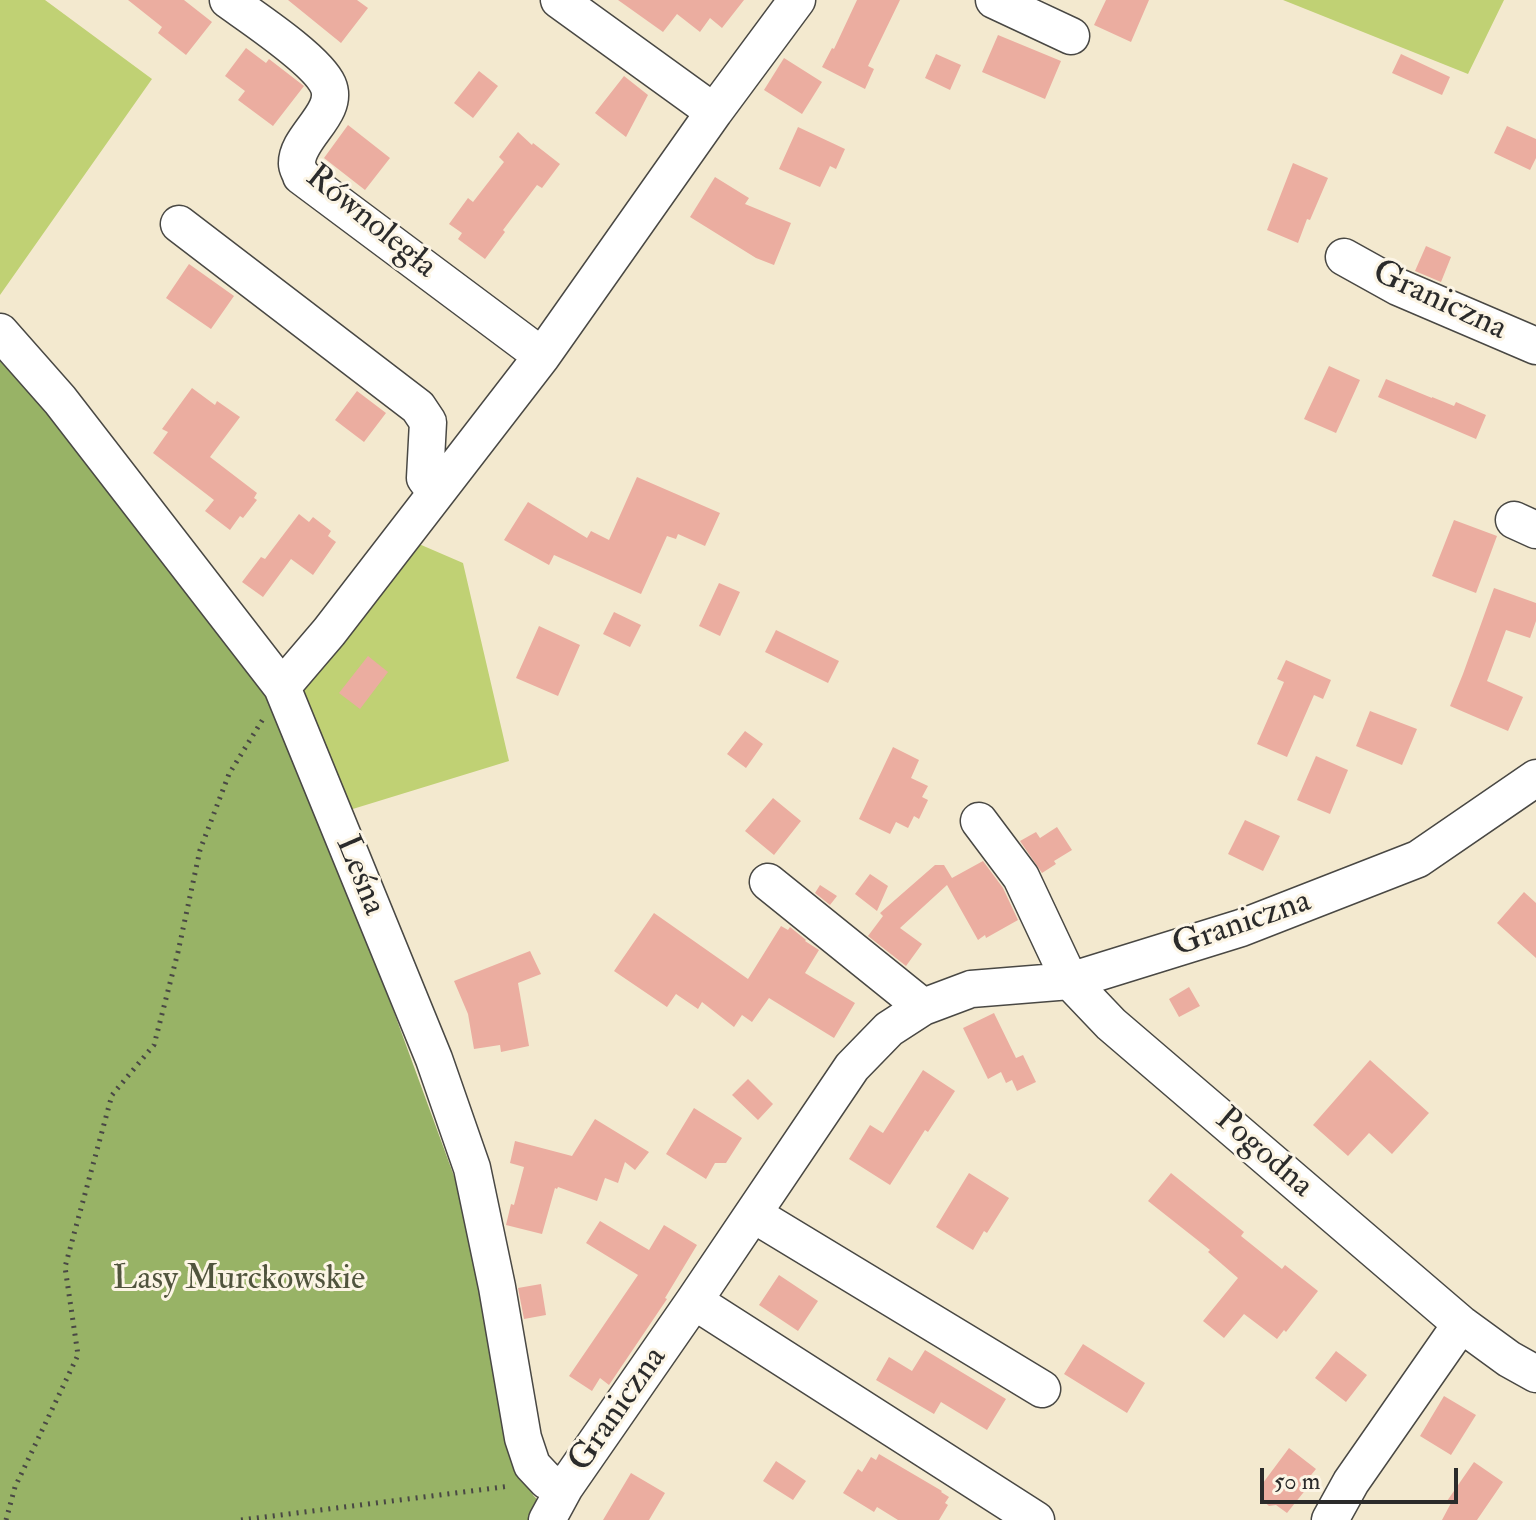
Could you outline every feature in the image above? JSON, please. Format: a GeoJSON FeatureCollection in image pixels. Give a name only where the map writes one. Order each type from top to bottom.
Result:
{"type":"FeatureCollection","features":[{"type":"Feature","properties":{"kind":"street","name":"Równoległa"},"geometry":{"type":"LineString","coordinates":[[228,0],[317,67],[329,87],[330,103],[301,149],[297,164],[301,176],[542,356]]}},
{"type":"Feature","properties":{"kind":"street"},"geometry":{"type":"LineString","coordinates":[[559,0],[714,112]]}},
{"type":"Feature","properties":{"kind":"street"},"geometry":{"type":"LineString","coordinates":[[282,687],[329,632],[542,356],[797,0]]}},
{"type":"Feature","properties":{"kind":"street"},"geometry":{"type":"LineString","coordinates":[[994,0],[1032,8],[1071,36]]}},
{"type":"Feature","properties":{"kind":"street"},"geometry":{"type":"LineString","coordinates":[[179,224],[418,407],[428,422],[425,478],[436,493]]}},
{"type":"Feature","properties":{"kind":"street","name":"Graniczna"},"geometry":{"type":"LineString","coordinates":[[1344,257],[1398,287],[1536,346]]}},
{"type":"Feature","properties":{"kind":"street","name":"Leśna"},"geometry":{"type":"LineString","coordinates":[[0,332],[60,400],[282,687],[434,1059],[472,1168],[497,1287],[523,1438],[532,1465],[556,1484]]}},
{"type":"Feature","properties":{"kind":"street","name":"Graniczna"},"geometry":{"type":"LineString","coordinates":[[547,1520],[556,1484],[694,1301],[852,1067],[889,1029],[923,1007],[971,989],[1070,981],[1241,928],[1418,859],[1536,778]]}},
{"type":"Feature","properties":{"kind":"street","name":"Pogodna"},"geometry":{"type":"LineString","coordinates":[[979,821],[1021,877],[1070,981],[1111,1024],[1461,1324],[1509,1359],[1536,1374]]}},
{"type":"Feature","properties":{"kind":"street"},"geometry":{"type":"LineString","coordinates":[[768,882],[923,1007]]}},
{"type":"Feature","properties":{"kind":"street"},"geometry":{"type":"LineString","coordinates":[[753,1214],[1042,1389]]}},
{"type":"Feature","properties":{"kind":"street"},"geometry":{"type":"LineString","coordinates":[[694,1301],[1036,1520]]}},
{"type":"Feature","properties":{"kind":"street"},"geometry":{"type":"LineString","coordinates":[[1330,1520],[1351,1482],[1461,1324]]}},
{"type":"Feature","properties":{"kind":"path"},"geometry":{"type":"LineString","coordinates":[[6,1520],[15,1487],[78,1355],[65,1267],[112,1095],[154,1045],[200,850],[229,774],[282,687]]}},
{"type":"Feature","properties":{"kind":"path"},"geometry":{"type":"LineString","coordinates":[[241,1520],[556,1484]]}},
{"type":"Feature","properties":{"kind":"green space"},"geometry":{"type":"Polygon","coordinates":[[[0,0],[45,0],[152,79],[0,295],[0,0]]]}},
{"type":"Feature","properties":{"kind":"green space"},"geometry":{"type":"Polygon","coordinates":[[[1283,0],[1504,0],[1468,74],[1283,0]]]}},
{"type":"Feature","properties":{"kind":"green space","name":"Lasy Murckowskie"},"geometry":{"type":"Polygon","coordinates":[[[0,350],[266,695],[391,1004],[469,1217],[516,1444],[533,1495],[544,1507],[536,1520],[0,1520],[0,350]]]}},
{"type":"Feature","properties":{"kind":"green space"},"geometry":{"type":"Polygon","coordinates":[[[412,541],[463,563],[509,761],[343,812],[296,681],[412,541]]]}},
{"type":"Feature","properties":{"kind":"building"},"geometry":{"type":"Polygon","coordinates":[[[128,0],[184,0],[212,22],[186,55],[158,33],[162,27],[128,0]]]}},
{"type":"Feature","properties":{"kind":"building"},"geometry":{"type":"Polygon","coordinates":[[[288,0],[357,0],[368,8],[341,43],[288,0]]]}},
{"type":"Feature","properties":{"kind":"building"},"geometry":{"type":"Polygon","coordinates":[[[618,0],[744,0],[722,28],[710,18],[700,32],[677,14],[663,32],[618,0]]]}},
{"type":"Feature","properties":{"kind":"building"},"geometry":{"type":"Polygon","coordinates":[[[857,0],[900,0],[868,66],[874,69],[865,89],[822,67],[857,0]]]}},
{"type":"Feature","properties":{"kind":"building"},"geometry":{"type":"Polygon","coordinates":[[[1106,0],[1149,0],[1131,42],[1094,25],[1106,0]]]}},
{"type":"Feature","properties":{"kind":"building"},"geometry":{"type":"Polygon","coordinates":[[[998,35],[1061,61],[1045,99],[982,72],[998,35]]]}},
{"type":"Feature","properties":{"kind":"building"},"geometry":{"type":"Polygon","coordinates":[[[246,48],[266,63],[269,59],[304,86],[273,126],[238,100],[245,91],[225,76],[246,48]]]}},
{"type":"Feature","properties":{"kind":"building"},"geometry":{"type":"Polygon","coordinates":[[[936,54],[961,65],[950,90],[925,78],[936,54]]]}},
{"type":"Feature","properties":{"kind":"building"},"geometry":{"type":"Polygon","coordinates":[[[1401,54],[1450,77],[1442,95],[1392,73],[1401,54]]]}},
{"type":"Feature","properties":{"kind":"building"},"geometry":{"type":"Polygon","coordinates":[[[784,58],[822,82],[802,114],[764,90],[784,58]]]}},
{"type":"Feature","properties":{"kind":"building"},"geometry":{"type":"Polygon","coordinates":[[[479,71],[498,86],[473,118],[454,103],[479,71]]]}},
{"type":"Feature","properties":{"kind":"building"},"geometry":{"type":"Polygon","coordinates":[[[624,76],[648,95],[626,137],[595,113],[624,76]]]}},
{"type":"Feature","properties":{"kind":"building"},"geometry":{"type":"Polygon","coordinates":[[[348,125],[390,158],[365,190],[324,158],[348,125]]]}},
{"type":"Feature","properties":{"kind":"building"},"geometry":{"type":"Polygon","coordinates":[[[1507,126],[1536,139],[1536,158],[1530,170],[1494,153],[1507,126]]]}},
{"type":"Feature","properties":{"kind":"building"},"geometry":{"type":"Polygon","coordinates":[[[798,127],[845,149],[836,169],[830,166],[820,187],[779,169],[798,127]]]}},
{"type":"Feature","properties":{"kind":"building"},"geometry":{"type":"Polygon","coordinates":[[[518,132],[560,164],[542,188],[537,185],[485,259],[458,239],[462,233],[449,224],[468,198],[473,202],[504,162],[499,157],[518,132]]]}},
{"type":"Feature","properties":{"kind":"building"},"geometry":{"type":"Polygon","coordinates":[[[1293,163],[1328,178],[1298,243],[1267,230],[1293,163]]]}},
{"type":"Feature","properties":{"kind":"building"},"geometry":{"type":"Polygon","coordinates":[[[715,177],[749,198],[745,204],[791,223],[774,265],[756,258],[690,217],[715,177]]]}},
{"type":"Feature","properties":{"kind":"building"},"geometry":{"type":"Polygon","coordinates":[[[1426,246],[1451,257],[1441,282],[1415,271],[1426,246]]]}},
{"type":"Feature","properties":{"kind":"building"},"geometry":{"type":"Polygon","coordinates":[[[189,264],[234,296],[211,329],[166,298],[189,264]]]}},
{"type":"Feature","properties":{"kind":"building"},"geometry":{"type":"Polygon","coordinates":[[[1329,366],[1360,380],[1336,433],[1304,419],[1329,366]]]}},
{"type":"Feature","properties":{"kind":"building"},"geometry":{"type":"Polygon","coordinates":[[[1386,379],[1486,415],[1476,439],[1378,397],[1386,379]]]}},
{"type":"Feature","properties":{"kind":"building"},"geometry":{"type":"Polygon","coordinates":[[[192,388],[215,405],[217,401],[240,417],[210,457],[257,493],[254,498],[257,500],[230,530],[205,511],[214,500],[153,453],[168,432],[162,429],[192,388]]]}},
{"type":"Feature","properties":{"kind":"building"},"geometry":{"type":"Polygon","coordinates":[[[357,391],[386,413],[364,442],[335,420],[357,391]]]}},
{"type":"Feature","properties":{"kind":"building"},"geometry":{"type":"Polygon","coordinates":[[[637,477],[720,513],[705,546],[678,534],[676,539],[667,536],[641,594],[554,555],[549,565],[504,540],[528,502],[587,538],[591,531],[609,540],[637,477]]]}},
{"type":"Feature","properties":{"kind":"building"},"geometry":{"type":"Polygon","coordinates":[[[299,514],[309,522],[313,517],[331,531],[328,536],[336,542],[313,575],[291,559],[263,597],[242,582],[261,557],[265,559],[299,514]]]}},
{"type":"Feature","properties":{"kind":"building"},"geometry":{"type":"Polygon","coordinates":[[[1454,520],[1497,536],[1476,593],[1432,576],[1454,520]]]}},
{"type":"Feature","properties":{"kind":"building"},"geometry":{"type":"Polygon","coordinates":[[[719,583],[740,592],[720,636],[699,626],[719,583]]]}},
{"type":"Feature","properties":{"kind":"building"},"geometry":{"type":"Polygon","coordinates":[[[1494,588],[1536,603],[1536,621],[1530,638],[1506,630],[1487,681],[1523,697],[1508,731],[1450,706],[1494,588]]]}},
{"type":"Feature","properties":{"kind":"building"},"geometry":{"type":"Polygon","coordinates":[[[614,612],[641,625],[630,647],[603,634],[614,612]]]}},
{"type":"Feature","properties":{"kind":"building"},"geometry":{"type":"Polygon","coordinates":[[[539,626],[580,645],[558,696],[516,678],[539,626]]]}},
{"type":"Feature","properties":{"kind":"building"},"geometry":{"type":"Polygon","coordinates":[[[776,630],[839,661],[828,683],[765,652],[776,630]]]}},
{"type":"Feature","properties":{"kind":"building"},"geometry":{"type":"Polygon","coordinates":[[[368,656],[388,672],[360,709],[339,693],[368,656]]]}},
{"type":"Feature","properties":{"kind":"building"},"geometry":{"type":"Polygon","coordinates":[[[1286,660],[1331,680],[1323,699],[1314,695],[1287,757],[1257,744],[1284,682],[1277,679],[1286,660]]]}},
{"type":"Feature","properties":{"kind":"building"},"geometry":{"type":"Polygon","coordinates":[[[1370,711],[1417,729],[1402,765],[1356,746],[1370,711]]]}},
{"type":"Feature","properties":{"kind":"building"},"geometry":{"type":"Polygon","coordinates":[[[745,731],[763,744],[746,768],[727,754],[745,731]]]}},
{"type":"Feature","properties":{"kind":"building"},"geometry":{"type":"Polygon","coordinates":[[[893,747],[919,760],[911,778],[928,786],[922,797],[928,800],[919,819],[914,816],[908,828],[896,822],[890,834],[859,819],[893,747]]]}},
{"type":"Feature","properties":{"kind":"building"},"geometry":{"type":"Polygon","coordinates":[[[1316,756],[1348,770],[1330,814],[1297,800],[1316,756]]]}},
{"type":"Feature","properties":{"kind":"building"},"geometry":{"type":"Polygon","coordinates":[[[773,798],[801,821],[774,855],[745,831],[773,798]]]}},
{"type":"Feature","properties":{"kind":"building"},"geometry":{"type":"Polygon","coordinates":[[[1245,820],[1280,836],[1263,871],[1228,854],[1245,820]]]}},
{"type":"Feature","properties":{"kind":"building"},"geometry":{"type":"Polygon","coordinates":[[[1057,827],[1072,850],[1042,873],[1020,841],[1036,832],[1040,838],[1057,827]]]}},
{"type":"Feature","properties":{"kind":"building"},"geometry":{"type":"Polygon","coordinates":[[[983,861],[1003,888],[1018,920],[978,940],[947,885],[900,928],[922,944],[906,966],[868,936],[883,916],[880,913],[935,865],[944,865],[952,878],[983,861]]]}},
{"type":"Feature","properties":{"kind":"building"},"geometry":{"type":"Polygon","coordinates":[[[870,874],[888,886],[877,911],[855,894],[870,874]]]}},
{"type":"Feature","properties":{"kind":"building"},"geometry":{"type":"Polygon","coordinates":[[[820,885],[837,896],[830,905],[815,893],[820,885]]]}},
{"type":"Feature","properties":{"kind":"building"},"geometry":{"type":"Polygon","coordinates":[[[1524,892],[1536,903],[1536,958],[1497,923],[1524,892]]]}},
{"type":"Feature","properties":{"kind":"building"},"geometry":{"type":"Polygon","coordinates":[[[654,913],[748,979],[781,926],[788,930],[790,927],[819,950],[805,973],[855,1003],[834,1038],[769,998],[752,1022],[742,1015],[734,1027],[702,1002],[698,1009],[676,994],[667,1007],[614,971],[654,913]]]}},
{"type":"Feature","properties":{"kind":"building"},"geometry":{"type":"Polygon","coordinates":[[[530,951],[541,974],[518,983],[529,1046],[501,1052],[500,1045],[474,1049],[468,1014],[454,981],[530,951]]]}},
{"type":"Feature","properties":{"kind":"building"},"geometry":{"type":"Polygon","coordinates":[[[1189,987],[1200,1006],[1179,1017],[1169,999],[1189,987]]]}},
{"type":"Feature","properties":{"kind":"building"},"geometry":{"type":"Polygon","coordinates":[[[994,1013],[1016,1058],[1023,1055],[1036,1082],[1017,1091],[1012,1080],[1006,1083],[1001,1072],[988,1079],[963,1028],[994,1013]]]}},
{"type":"Feature","properties":{"kind":"building"},"geometry":{"type":"Polygon","coordinates":[[[1370,1060],[1429,1113],[1392,1154],[1369,1133],[1348,1156],[1313,1125],[1370,1060]]]}},
{"type":"Feature","properties":{"kind":"building"},"geometry":{"type":"Polygon","coordinates":[[[923,1070],[955,1091],[928,1132],[925,1130],[890,1185],[849,1159],[870,1125],[883,1133],[923,1070]]]}},
{"type":"Feature","properties":{"kind":"building"},"geometry":{"type":"Polygon","coordinates":[[[748,1079],[773,1104],[758,1120],[732,1095],[748,1079]]]}},
{"type":"Feature","properties":{"kind":"building"},"geometry":{"type":"Polygon","coordinates":[[[694,1108],[742,1138],[726,1163],[715,1163],[706,1179],[666,1154],[694,1108]]]}},
{"type":"Feature","properties":{"kind":"building"},"geometry":{"type":"Polygon","coordinates":[[[595,1119],[649,1152],[635,1170],[625,1162],[618,1183],[605,1178],[597,1201],[555,1188],[542,1234],[506,1225],[524,1167],[510,1163],[515,1141],[572,1156],[595,1119]]]}},
{"type":"Feature","properties":{"kind":"building"},"geometry":{"type":"Polygon","coordinates":[[[969,1173],[1009,1198],[973,1250],[936,1227],[969,1173]]]}},
{"type":"Feature","properties":{"kind":"building"},"geometry":{"type":"Polygon","coordinates":[[[1171,1173],[1244,1232],[1241,1236],[1282,1269],[1285,1265],[1318,1291],[1277,1339],[1244,1314],[1224,1338],[1203,1321],[1238,1278],[1208,1252],[1210,1250],[1148,1201],[1171,1173]]]}},
{"type":"Feature","properties":{"kind":"building"},"geometry":{"type":"Polygon","coordinates":[[[600,1221],[649,1250],[664,1225],[697,1245],[667,1299],[609,1385],[600,1378],[592,1391],[569,1376],[638,1275],[586,1243],[600,1221]]]}},
{"type":"Feature","properties":{"kind":"building"},"geometry":{"type":"Polygon","coordinates":[[[779,1275],[818,1301],[798,1331],[759,1305],[779,1275]]]}},
{"type":"Feature","properties":{"kind":"building"},"geometry":{"type":"Polygon","coordinates":[[[541,1284],[546,1315],[524,1319],[518,1288],[541,1284]]]}},
{"type":"Feature","properties":{"kind":"building"},"geometry":{"type":"Polygon","coordinates":[[[1083,1344],[1145,1383],[1127,1413],[1064,1374],[1083,1344]]]}},
{"type":"Feature","properties":{"kind":"building"},"geometry":{"type":"Polygon","coordinates":[[[925,1350],[1006,1399],[987,1430],[941,1402],[934,1414],[876,1380],[889,1357],[912,1371],[925,1350]]]}},
{"type":"Feature","properties":{"kind":"building"},"geometry":{"type":"Polygon","coordinates":[[[1336,1351],[1367,1375],[1346,1402],[1315,1378],[1336,1351]]]}},
{"type":"Feature","properties":{"kind":"building"},"geometry":{"type":"Polygon","coordinates":[[[1444,1396],[1476,1415],[1451,1455],[1420,1436],[1444,1396]]]}},
{"type":"Feature","properties":{"kind":"building"},"geometry":{"type":"Polygon","coordinates":[[[1289,1448],[1316,1469],[1307,1480],[1311,1483],[1287,1513],[1262,1500],[1260,1487],[1289,1448]]]}},
{"type":"Feature","properties":{"kind":"building"},"geometry":{"type":"Polygon","coordinates":[[[879,1454],[949,1497],[939,1520],[898,1520],[877,1507],[874,1512],[843,1493],[858,1469],[862,1472],[871,1457],[876,1460],[879,1454]]]}},
{"type":"Feature","properties":{"kind":"building"},"geometry":{"type":"Polygon","coordinates":[[[776,1461],[806,1481],[793,1500],[763,1481],[776,1461]]]}},
{"type":"Feature","properties":{"kind":"building"},"geometry":{"type":"Polygon","coordinates":[[[1474,1462],[1503,1482],[1477,1520],[1442,1520],[1451,1503],[1447,1501],[1474,1462]]]}},
{"type":"Feature","properties":{"kind":"building"},"geometry":{"type":"Polygon","coordinates":[[[631,1473],[665,1493],[649,1520],[603,1520],[631,1473]]]}}]}
